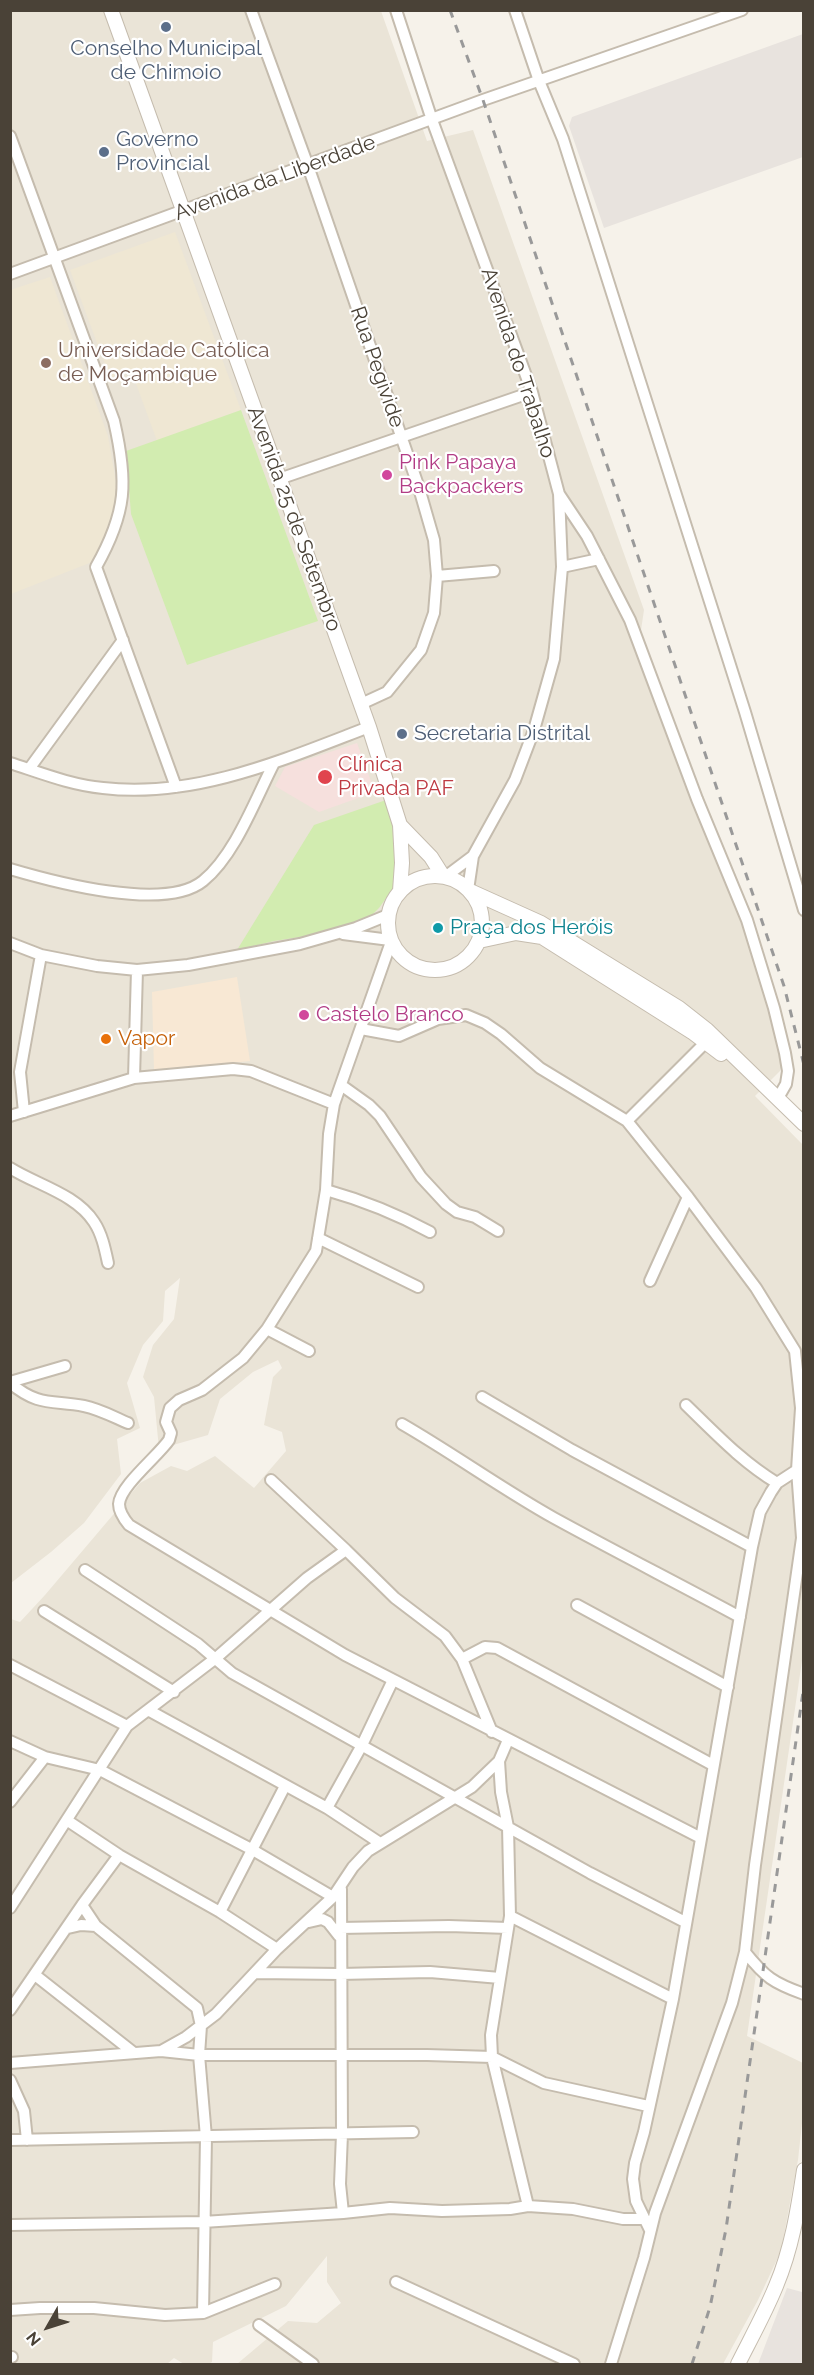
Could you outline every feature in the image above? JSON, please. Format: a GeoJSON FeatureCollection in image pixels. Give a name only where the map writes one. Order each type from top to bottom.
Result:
{"type":"FeatureCollection","features":[{"type":"Feature","properties":{"kind":"street","name":"Avenida 25 de Setembro"},"geometry":{"type":"LineString","coordinates":[[111,10],[369,727],[400,825],[402,863],[400,891]]}},
{"type":"Feature","properties":{"kind":"street","name":"Rua Pegivide"},"geometry":{"type":"LineString","coordinates":[[251,10],[308,166],[402,438],[434,540],[437,576],[434,613],[421,650],[387,692],[361,704]]}},
{"type":"Feature","properties":{"kind":"street","name":"Avenida do Trabalho"},"geometry":{"type":"LineString","coordinates":[[396,10],[432,120],[532,392],[559,494],[562,567],[555,659],[534,730],[515,780],[473,856],[469,891]]}},
{"type":"Feature","properties":{"kind":"street"},"geometry":{"type":"LineString","coordinates":[[514,10],[566,150],[745,712],[804,910]]}},
{"type":"Feature","properties":{"kind":"street","name":"Avenida da Liberdade"},"geometry":{"type":"LineString","coordinates":[[10,274],[539,81],[742,10]]}},
{"type":"Feature","properties":{"kind":"street"},"geometry":{"type":"LineString","coordinates":[[10,136],[114,421],[121,451],[123,483],[120,513],[112,539],[96,567],[176,787]]}},
{"type":"Feature","properties":{"kind":"street"},"geometry":{"type":"LineString","coordinates":[[279,479],[532,392]]}},
{"type":"Feature","properties":{"kind":"street"},"geometry":{"type":"LineString","coordinates":[[559,494],[600,559],[630,620],[697,799],[747,920],[785,1053],[788,1071],[786,1084],[778,1098]]}},
{"type":"Feature","properties":{"kind":"street"},"geometry":{"type":"LineString","coordinates":[[562,567],[600,559]]}},
{"type":"Feature","properties":{"kind":"street"},"geometry":{"type":"LineString","coordinates":[[437,576],[494,571]]}},
{"type":"Feature","properties":{"kind":"street"},"geometry":{"type":"LineString","coordinates":[[29,769],[123,640]]}},
{"type":"Feature","properties":{"kind":"street"},"geometry":{"type":"LineString","coordinates":[[10,763],[57,779],[103,788],[153,790],[203,783],[274,764],[369,727]]}},
{"type":"Feature","properties":{"kind":"street"},"geometry":{"type":"LineString","coordinates":[[10,869],[52,881],[108,892],[183,891],[202,882],[223,859],[274,764]]}},
{"type":"Feature","properties":{"kind":"street","name":"Avenida 25 de Setembro"},"geometry":{"type":"LineString","coordinates":[[400,825],[431,857],[444,877]]}},
{"type":"Feature","properties":{"kind":"street","name":"Avenida do Trabalho"},"geometry":{"type":"LineString","coordinates":[[444,877],[473,856]]}},
{"type":"Feature","properties":{"kind":"street"},"geometry":{"type":"LineString","coordinates":[[701,1838],[345,1655],[129,1525],[121,1514],[119,1502],[127,1488],[169,1440],[171,1433],[166,1422],[170,1407],[179,1400],[202,1390],[243,1358],[267,1329],[316,1251],[326,1190],[329,1134],[334,1104],[390,941],[388,915],[393,900],[412,881],[427,876],[444,877],[458,882],[469,891],[541,923],[679,1008],[707,1030],[804,1124]]}},
{"type":"Feature","properties":{"kind":"street"},"geometry":{"type":"LineString","coordinates":[[340,933],[390,941],[399,955],[412,965],[427,970],[443,970],[458,965],[470,955],[478,942],[482,921],[480,910],[469,891]]}},
{"type":"Feature","properties":{"kind":"street"},"geometry":{"type":"LineString","coordinates":[[10,942],[41,955],[97,966],[137,970],[188,965],[284,947],[366,925],[388,915]]}},
{"type":"Feature","properties":{"kind":"street"},"geometry":{"type":"LineString","coordinates":[[478,942],[516,933],[542,937],[706,1042],[740,1071],[804,1136]]}},
{"type":"Feature","properties":{"kind":"street"},"geometry":{"type":"LineString","coordinates":[[24,1112],[15,1070],[41,955]]}},
{"type":"Feature","properties":{"kind":"street"},"geometry":{"type":"LineString","coordinates":[[134,1078],[137,970]]}},
{"type":"Feature","properties":{"kind":"street"},"geometry":{"type":"LineString","coordinates":[[361,1029],[399,1036],[438,1019],[466,1015],[501,1034],[540,1068],[571,1089],[602,1104],[627,1121],[688,1197],[756,1288],[795,1351],[801,1408],[797,1470],[802,1538],[754,1865],[745,1952],[732,2003],[650,2230],[644,2258],[611,2364]]}},
{"type":"Feature","properties":{"kind":"street"},"geometry":{"type":"LineString","coordinates":[[627,1121],[706,1042]]}},
{"type":"Feature","properties":{"kind":"street"},"geometry":{"type":"LineString","coordinates":[[10,1116],[134,1078],[191,1071],[251,1071],[334,1104]]}},
{"type":"Feature","properties":{"kind":"street"},"geometry":{"type":"LineString","coordinates":[[341,1085],[380,1116],[421,1177],[446,1204],[457,1212],[475,1217],[498,1231]]}},
{"type":"Feature","properties":{"kind":"street"},"geometry":{"type":"LineString","coordinates":[[10,1168],[76,1203],[94,1221],[104,1242],[108,1263]]}},
{"type":"Feature","properties":{"kind":"street"},"geometry":{"type":"LineString","coordinates":[[326,1190],[385,1209],[430,1232]]}},
{"type":"Feature","properties":{"kind":"street"},"geometry":{"type":"LineString","coordinates":[[650,1281],[688,1197]]}},
{"type":"Feature","properties":{"kind":"street"},"geometry":{"type":"LineString","coordinates":[[318,1238],[418,1287]]}},
{"type":"Feature","properties":{"kind":"street"},"geometry":{"type":"LineString","coordinates":[[267,1329],[309,1352]]}},
{"type":"Feature","properties":{"kind":"street"},"geometry":{"type":"LineString","coordinates":[[10,1383],[65,1366]]}},
{"type":"Feature","properties":{"kind":"street"},"geometry":{"type":"LineString","coordinates":[[10,1383],[24,1394],[39,1401],[85,1406],[128,1423]]}},
{"type":"Feature","properties":{"kind":"street"},"geometry":{"type":"LineString","coordinates":[[482,1397],[572,1450],[752,1546]]}},
{"type":"Feature","properties":{"kind":"street"},"geometry":{"type":"LineString","coordinates":[[686,1405],[756,1471],[777,1483]]}},
{"type":"Feature","properties":{"kind":"street"},"geometry":{"type":"LineString","coordinates":[[402,1424],[556,1519],[741,1617]]}},
{"type":"Feature","properties":{"kind":"street"},"geometry":{"type":"LineString","coordinates":[[650,2230],[636,2201],[633,2179],[634,2163],[644,2132],[673,1999],[752,1546],[760,1512],[777,1483],[797,1470]]}},
{"type":"Feature","properties":{"kind":"street"},"geometry":{"type":"LineString","coordinates":[[271,1480],[395,1598],[445,1636],[462,1659],[492,1732]]}},
{"type":"Feature","properties":{"kind":"street"},"geometry":{"type":"LineString","coordinates":[[10,1908],[127,1726],[174,1692],[307,1578],[346,1550]]}},
{"type":"Feature","properties":{"kind":"street"},"geometry":{"type":"LineString","coordinates":[[85,1570],[216,1658],[232,1673],[508,1827],[685,1922]]}},
{"type":"Feature","properties":{"kind":"street"},"geometry":{"type":"LineString","coordinates":[[577,1605],[728,1687]]}},
{"type":"Feature","properties":{"kind":"street"},"geometry":{"type":"LineString","coordinates":[[44,1611],[174,1692]]}},
{"type":"Feature","properties":{"kind":"street"},"geometry":{"type":"LineString","coordinates":[[462,1659],[485,1647],[497,1648],[713,1765]]}},
{"type":"Feature","properties":{"kind":"street"},"geometry":{"type":"LineString","coordinates":[[10,1665],[127,1726]]}},
{"type":"Feature","properties":{"kind":"street"},"geometry":{"type":"LineString","coordinates":[[327,1808],[362,1745],[393,1680]]}},
{"type":"Feature","properties":{"kind":"street"},"geometry":{"type":"LineString","coordinates":[[148,1710],[327,1808],[380,1843]]}},
{"type":"Feature","properties":{"kind":"street"},"geometry":{"type":"LineString","coordinates":[[161,2051],[216,2014],[277,1949],[337,1893],[353,1867],[380,1843],[472,1787],[499,1761],[508,1740]]}},
{"type":"Feature","properties":{"kind":"street"},"geometry":{"type":"LineString","coordinates":[[10,1741],[45,1757],[100,1770],[337,1893]]}},
{"type":"Feature","properties":{"kind":"street"},"geometry":{"type":"LineString","coordinates":[[10,1802],[45,1757]]}},
{"type":"Feature","properties":{"kind":"street"},"geometry":{"type":"LineString","coordinates":[[499,1761],[501,1792],[508,1827],[510,1916],[491,2035],[492,2057],[528,2206]]}},
{"type":"Feature","properties":{"kind":"street"},"geometry":{"type":"LineString","coordinates":[[220,1912],[285,1786]]}},
{"type":"Feature","properties":{"kind":"street"},"geometry":{"type":"LineString","coordinates":[[68,1821],[118,1855],[220,1912],[277,1949]]}},
{"type":"Feature","properties":{"kind":"street"},"geometry":{"type":"LineString","coordinates":[[10,2010],[118,1855]]}},
{"type":"Feature","properties":{"kind":"street"},"geometry":{"type":"LineString","coordinates":[[337,1893],[340,1932],[342,2056],[340,2184],[344,2213]]}},
{"type":"Feature","properties":{"kind":"street"},"geometry":{"type":"LineString","coordinates":[[82,1905],[96,1926],[197,2008],[216,2014]]}},
{"type":"Feature","properties":{"kind":"street"},"geometry":{"type":"LineString","coordinates":[[510,1916],[673,1999]]}},
{"type":"Feature","properties":{"kind":"street"},"geometry":{"type":"LineString","coordinates":[[306,1923],[322,1919],[340,1932],[449,1926],[508,1928]]}},
{"type":"Feature","properties":{"kind":"street"},"geometry":{"type":"LineString","coordinates":[[68,1928],[81,1925],[96,1926]]}},
{"type":"Feature","properties":{"kind":"street"},"geometry":{"type":"LineString","coordinates":[[745,1952],[762,1974],[782,1986],[804,1994]]}},
{"type":"Feature","properties":{"kind":"street"},"geometry":{"type":"LineString","coordinates":[[256,1973],[430,1972],[500,1978]]}},
{"type":"Feature","properties":{"kind":"street"},"geometry":{"type":"LineString","coordinates":[[35,1975],[134,2054]]}},
{"type":"Feature","properties":{"kind":"street"},"geometry":{"type":"LineString","coordinates":[[197,2008],[201,2026],[199,2055],[206,2137],[203,2313]]}},
{"type":"Feature","properties":{"kind":"street"},"geometry":{"type":"LineString","coordinates":[[10,2063],[161,2051],[199,2055],[492,2057],[544,2082],[648,2106]]}},
{"type":"Feature","properties":{"kind":"street"},"geometry":{"type":"LineString","coordinates":[[10,2080],[24,2110],[27,2140]]}},
{"type":"Feature","properties":{"kind":"street"},"geometry":{"type":"LineString","coordinates":[[10,2140],[413,2132]]}},
{"type":"Feature","properties":{"kind":"street"},"geometry":{"type":"LineString","coordinates":[[738,2364],[776,2287],[799,2227],[804,2169]]}},
{"type":"Feature","properties":{"kind":"street"},"geometry":{"type":"LineString","coordinates":[[10,2225],[203,2222],[390,2208],[442,2211],[510,2209],[528,2206],[573,2209],[623,2218],[644,2219]]}},
{"type":"Feature","properties":{"kind":"street"},"geometry":{"type":"LineString","coordinates":[[396,2282],[574,2364]]}},
{"type":"Feature","properties":{"kind":"street"},"geometry":{"type":"LineString","coordinates":[[10,2310],[94,2308],[165,2315],[203,2313],[275,2284]]}},
{"type":"Feature","properties":{"kind":"street"},"geometry":{"type":"LineString","coordinates":[[260,2325],[314,2364]]}},
{"type":"Feature","properties":{"kind":"shaded area"},"geometry":{"type":"Polygon","coordinates":[[[11,11],[381,11],[427,141],[473,130],[644,610],[637,657],[753,953],[775,1020],[783,1060],[780,1071],[755,1096],[803,1145],[804,1647],[747,2036],[803,2063],[803,2114],[798,2160],[781,2251],[758,2300],[723,2364],[237,2364],[288,2321],[317,2323],[341,2303],[327,2282],[327,2256],[286,2306],[213,2342],[212,2362],[208,2364],[184,2364],[174,2358],[167,2364],[11,2364],[11,1619],[20,1622],[140,1483],[171,1466],[187,1471],[215,1456],[254,1488],[286,1451],[282,1432],[264,1425],[273,1377],[282,1368],[278,1360],[253,1372],[220,1399],[208,1435],[159,1449],[154,1397],[143,1377],[153,1345],[174,1319],[180,1278],[165,1291],[163,1321],[143,1345],[127,1383],[140,1428],[117,1439],[121,1474],[84,1523],[11,1583],[11,11]]]}},
{"type":"Feature","properties":{"kind":"shaded area"},"geometry":{"type":"Polygon","coordinates":[[[803,34],[803,157],[604,228],[569,126],[572,117],[803,34]]]}},
{"type":"Feature","properties":{"kind":"shaded area"},"geometry":{"type":"Polygon","coordinates":[[[175,232],[241,410],[157,441],[131,370],[110,378],[70,270],[175,232]]]}},
{"type":"Feature","properties":{"kind":"shaded area","name":"Universidade Católica de Moçambique"},"geometry":{"type":"Polygon","coordinates":[[[50,277],[108,436],[120,506],[97,560],[11,594],[10,290],[50,277]]]}},
{"type":"Feature","properties":{"kind":"shaded area","name":"Clínica Privada PAF"},"geometry":{"type":"Polygon","coordinates":[[[357,743],[375,792],[319,812],[275,786],[285,767],[357,743]]]}},
{"type":"Feature","properties":{"kind":"shaded area"},"geometry":{"type":"Polygon","coordinates":[[[237,977],[250,1061],[154,1071],[152,992],[237,977]]]}},
{"type":"Feature","properties":{"kind":"shaded area"},"geometry":{"type":"Polygon","coordinates":[[[803,2267],[803,2364],[758,2364],[787,2288],[802,2292],[803,2267]]]}},
{"type":"Feature","properties":{"kind":"green space"},"geometry":{"type":"Polygon","coordinates":[[[241,410],[318,621],[187,665],[131,514],[126,451],[241,410]]]}},
{"type":"Feature","properties":{"kind":"green space"},"geometry":{"type":"Polygon","coordinates":[[[386,800],[401,849],[394,887],[379,908],[363,924],[351,929],[274,941],[237,950],[314,825],[386,800]]]}},
{"type":"Feature","properties":{"kind":"railway"},"geometry":{"type":"LineString","coordinates":[[450,10],[483,100],[784,986],[804,1065]]}},
{"type":"Feature","properties":{"kind":"railway"},"geometry":{"type":"LineString","coordinates":[[692,2364],[710,2307],[726,2229],[804,1685]]}},
{"type":"Feature","properties":{"kind":"place","name":"Conselho Municipal de Chimoio"},"geometry":{"type":"Point","coordinates":[166,27]}},
{"type":"Feature","properties":{"kind":"place","name":"Governo Provincial"},"geometry":{"type":"Point","coordinates":[104,152]}},
{"type":"Feature","properties":{"kind":"place","name":"Universidade Católica de Moçambique"},"geometry":{"type":"Point","coordinates":[46,363]}},
{"type":"Feature","properties":{"kind":"place","name":"Pink Papaya Backpackers"},"geometry":{"type":"Point","coordinates":[387,475]}},
{"type":"Feature","properties":{"kind":"place","name":"Secretaria Distrital"},"geometry":{"type":"Point","coordinates":[402,734]}},
{"type":"Feature","properties":{"kind":"place","name":"Clínica Privada PAF"},"geometry":{"type":"Point","coordinates":[325,777]}},
{"type":"Feature","properties":{"kind":"place","name":"Praça dos Heróis"},"geometry":{"type":"Point","coordinates":[438,928]}},
{"type":"Feature","properties":{"kind":"place","name":"Castelo Branco"},"geometry":{"type":"Point","coordinates":[304,1015]}},
{"type":"Feature","properties":{"kind":"place","name":"Vapor"},"geometry":{"type":"Point","coordinates":[106,1039]}}]}
